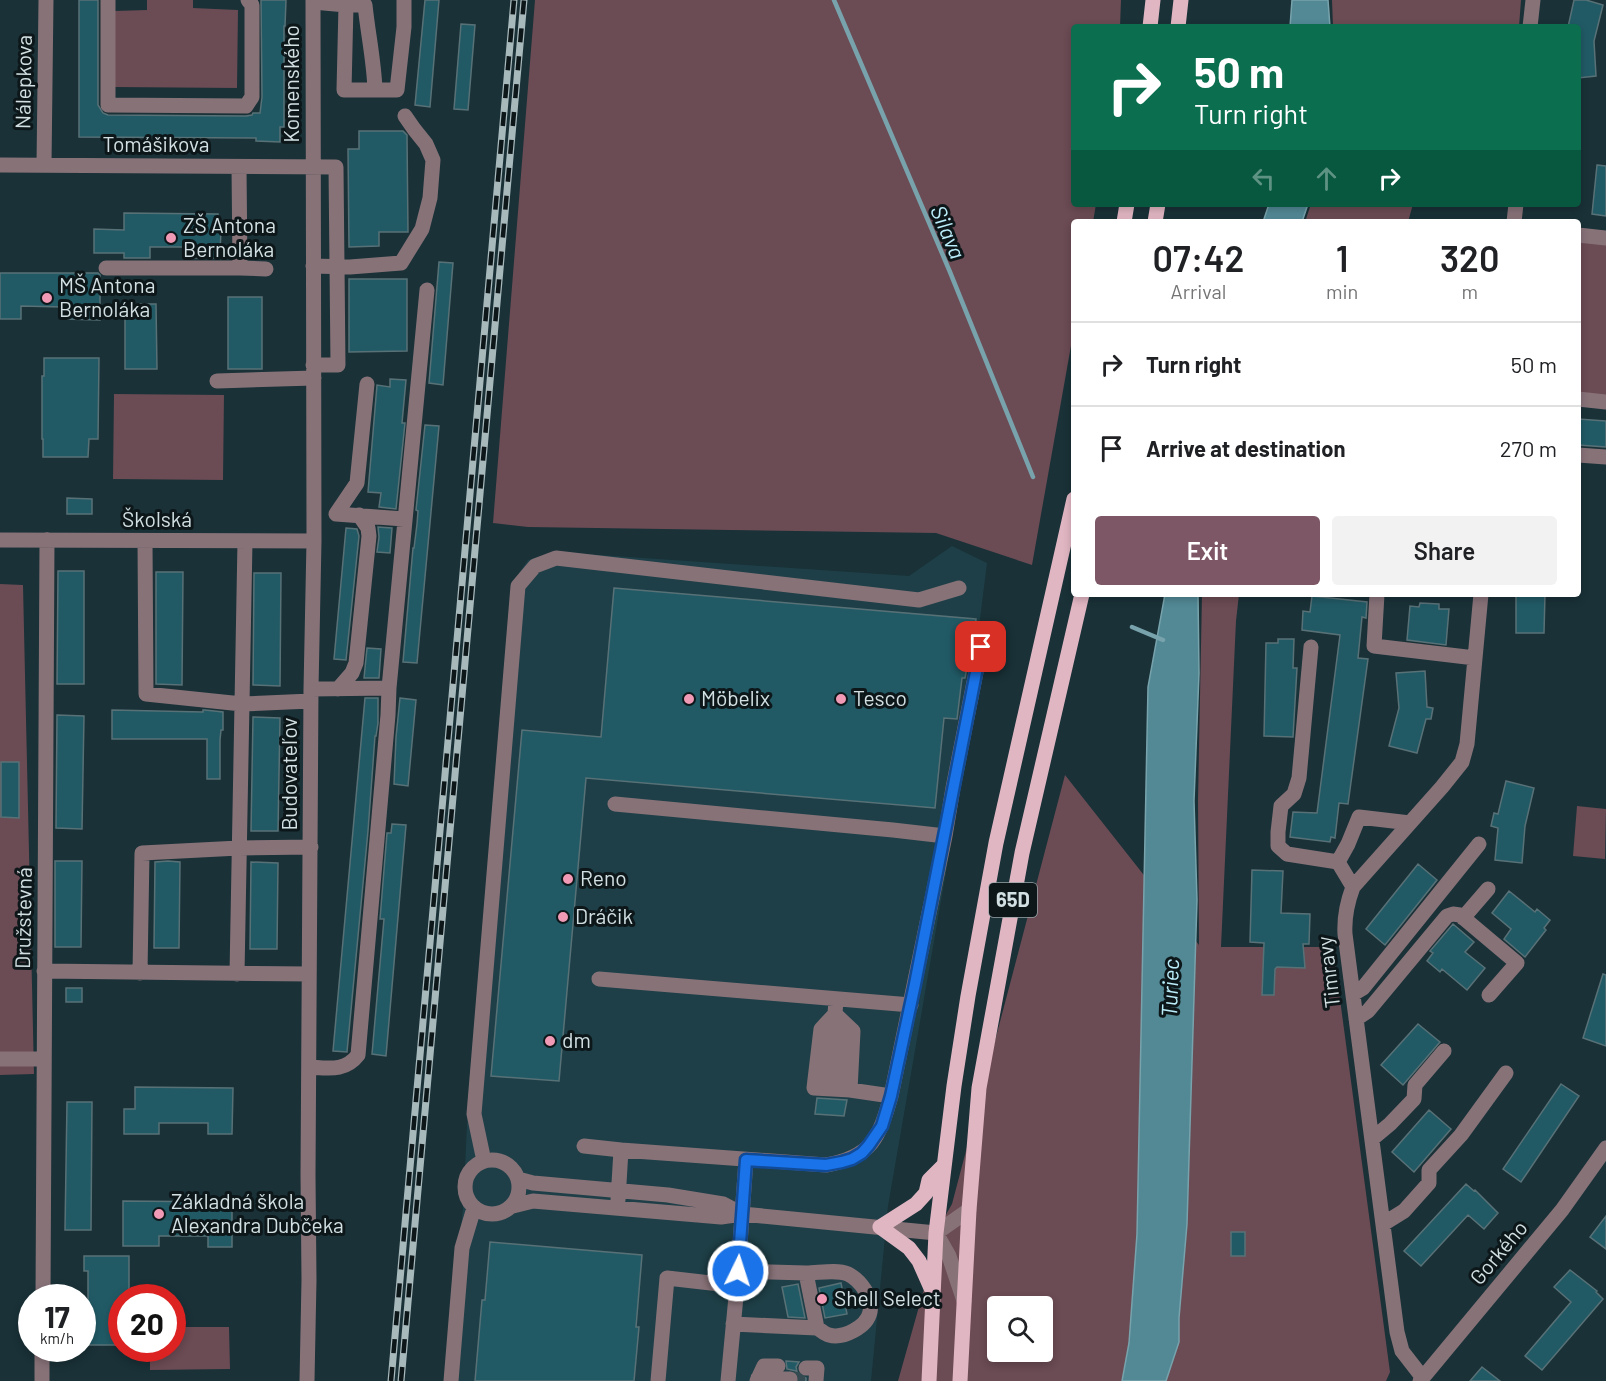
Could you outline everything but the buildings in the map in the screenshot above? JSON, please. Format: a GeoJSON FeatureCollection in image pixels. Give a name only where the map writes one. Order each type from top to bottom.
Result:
{"type":"FeatureCollection","features":[{"type":"Feature","properties":{"kind":"main road"},"geometry":{"type":"LineString","coordinates":[[1150,24],[1153,0]]}},
{"type":"Feature","properties":{"kind":"main road"},"geometry":{"type":"LineString","coordinates":[[1179,24],[1181,0]]}},
{"type":"Feature","properties":{"kind":"main road","name":"65D"},"geometry":{"type":"LineString","coordinates":[[929,1381],[936,1233],[954,1086],[968,996],[996,843],[1071,512]]}},
{"type":"Feature","properties":{"kind":"main road","name":"65D"},"geometry":{"type":"LineString","coordinates":[[960,1381],[969,1210],[979,1088],[1022,853],[1081,597]]}},
{"type":"Feature","properties":{"kind":"main road"},"geometry":{"type":"LineString","coordinates":[[933,1292],[919,1261],[909,1248],[880,1227],[916,1204],[926,1193],[929,1180],[944,1165]]}},
{"type":"Feature","properties":{"kind":"street","name":"Nálepkova"},"geometry":{"type":"LineString","coordinates":[[44,165],[46,0]]}},
{"type":"Feature","properties":{"kind":"street"},"geometry":{"type":"LineString","coordinates":[[108,0],[108,105],[246,106],[252,97],[252,5],[248,0]]}},
{"type":"Feature","properties":{"kind":"street"},"geometry":{"type":"LineString","coordinates":[[346,5],[344,90],[397,90],[404,27],[404,0]]}},
{"type":"Feature","properties":{"kind":"street"},"geometry":{"type":"LineString","coordinates":[[1530,24],[1533,0]]}},
{"type":"Feature","properties":{"kind":"street"},"geometry":{"type":"LineString","coordinates":[[313,1],[364,5],[374,63],[375,90]]}},
{"type":"Feature","properties":{"kind":"street","name":"Komenského"},"geometry":{"type":"LineString","coordinates":[[313,1],[313,167]]}},
{"type":"Feature","properties":{"kind":"street"},"geometry":{"type":"LineString","coordinates":[[313,266],[350,267],[401,263],[422,229],[430,198],[433,160],[426,144],[405,116]]}},
{"type":"Feature","properties":{"kind":"street","name":"Tomášikova"},"geometry":{"type":"LineString","coordinates":[[0,165],[336,167],[337,266]]}},
{"type":"Feature","properties":{"kind":"street"},"geometry":{"type":"LineString","coordinates":[[239,167],[240,268]]}},
{"type":"Feature","properties":{"kind":"street","name":"Budovateľov"},"geometry":{"type":"LineString","coordinates":[[308,1381],[311,695],[314,541],[313,167]]}},
{"type":"Feature","properties":{"kind":"street"},"geometry":{"type":"LineString","coordinates":[[1581,235],[1606,238]]}},
{"type":"Feature","properties":{"kind":"street"},"geometry":{"type":"LineString","coordinates":[[217,381],[314,372],[338,365],[337,266]]}},
{"type":"Feature","properties":{"kind":"street"},"geometry":{"type":"LineString","coordinates":[[106,268],[266,269]]}},
{"type":"Feature","properties":{"kind":"street"},"geometry":{"type":"LineString","coordinates":[[309,1067],[344,1066],[353,1062],[358,1055],[387,727],[388,688],[427,290]]}},
{"type":"Feature","properties":{"kind":"street"},"geometry":{"type":"LineString","coordinates":[[336,514],[357,483],[367,384]]}},
{"type":"Feature","properties":{"kind":"street"},"geometry":{"type":"LineString","coordinates":[[1581,399],[1606,402]]}},
{"type":"Feature","properties":{"kind":"street"},"geometry":{"type":"LineString","coordinates":[[1581,455],[1606,457]]}},
{"type":"Feature","properties":{"kind":"street"},"geometry":{"type":"LineString","coordinates":[[314,514],[404,519]]}},
{"type":"Feature","properties":{"kind":"street"},"geometry":{"type":"LineString","coordinates":[[338,689],[352,673],[356,663],[369,536],[368,528],[359,515]]}},
{"type":"Feature","properties":{"kind":"street","name":"Školská"},"geometry":{"type":"LineString","coordinates":[[0,540],[314,541]]}},
{"type":"Feature","properties":{"kind":"street","name":"Družstevná"},"geometry":{"type":"LineString","coordinates":[[43,1284],[47,540]]}},
{"type":"Feature","properties":{"kind":"street"},"geometry":{"type":"LineString","coordinates":[[145,541],[146,694],[242,704],[338,689],[388,688]]}},
{"type":"Feature","properties":{"kind":"street"},"geometry":{"type":"LineString","coordinates":[[237,974],[245,542]]}},
{"type":"Feature","properties":{"kind":"street"},"geometry":{"type":"LineString","coordinates":[[484,1161],[474,1114],[518,586],[535,566],[556,558],[919,600],[958,588]]}},
{"type":"Feature","properties":{"kind":"street"},"geometry":{"type":"LineString","coordinates":[[1377,597],[1374,646],[1475,658]]}},
{"type":"Feature","properties":{"kind":"street","name":"Timravy"},"geometry":{"type":"LineString","coordinates":[[1421,1379],[1402,1351],[1397,1332],[1344,918],[1353,887],[1462,762],[1467,744],[1481,597]]}},
{"type":"Feature","properties":{"kind":"street"},"geometry":{"type":"LineString","coordinates":[[584,1146],[826,1165],[852,1159],[869,1145],[882,1126],[891,1096],[945,836],[981,647]]}},
{"type":"Feature","properties":{"kind":"street"},"geometry":{"type":"LineString","coordinates":[[1311,647],[1299,778],[1294,794],[1281,806],[1278,846],[1287,854],[1338,862]]}},
{"type":"Feature","properties":{"kind":"street"},"geometry":{"type":"LineString","coordinates":[[615,804],[945,836]]}},
{"type":"Feature","properties":{"kind":"street"},"geometry":{"type":"LineString","coordinates":[[1338,862],[1359,817],[1410,823]]}},
{"type":"Feature","properties":{"kind":"street"},"geometry":{"type":"LineString","coordinates":[[1353,994],[1363,988],[1479,844]]}},
{"type":"Feature","properties":{"kind":"street"},"geometry":{"type":"LineString","coordinates":[[140,973],[142,854],[240,848],[310,847]]}},
{"type":"Feature","properties":{"kind":"street"},"geometry":{"type":"LineString","coordinates":[[1338,862],[1353,887]]}},
{"type":"Feature","properties":{"kind":"street"},"geometry":{"type":"LineString","coordinates":[[1463,918],[1488,889]]}},
{"type":"Feature","properties":{"kind":"street"},"geometry":{"type":"LineString","coordinates":[[1356,1018],[1368,1011],[1447,916],[1454,914],[1460,915],[1516,963],[1489,995]]}},
{"type":"Feature","properties":{"kind":"street"},"geometry":{"type":"LineString","coordinates":[[44,971],[309,975]]}},
{"type":"Feature","properties":{"kind":"street"},"geometry":{"type":"LineString","coordinates":[[599,979],[836,1007],[911,1005]]}},
{"type":"Feature","properties":{"kind":"street"},"geometry":{"type":"LineString","coordinates":[[836,1007],[821,1029],[814,1088],[891,1096]]}},
{"type":"Feature","properties":{"kind":"street"},"geometry":{"type":"LineString","coordinates":[[836,1007],[842,1030],[838,1089]]}},
{"type":"Feature","properties":{"kind":"street"},"geometry":{"type":"LineString","coordinates":[[1372,1139],[1414,1099],[1415,1085],[1444,1051]]}},
{"type":"Feature","properties":{"kind":"street"},"geometry":{"type":"LineString","coordinates":[[0,1059],[45,1059]]}},
{"type":"Feature","properties":{"kind":"street"},"geometry":{"type":"LineString","coordinates":[[1383,1224],[1404,1211],[1429,1184],[1429,1170],[1461,1135],[1506,1073]]}},
{"type":"Feature","properties":{"kind":"street","name":"Gorkého"},"geometry":{"type":"LineString","coordinates":[[1421,1379],[1562,1210],[1606,1148]]}},
{"type":"Feature","properties":{"kind":"street"},"geometry":{"type":"LineString","coordinates":[[618,1208],[621,1150]]}},
{"type":"Feature","properties":{"kind":"street"},"geometry":{"type":"LineString","coordinates":[[513,1206],[519,1193],[515,1172],[505,1163],[491,1160],[484,1161],[472,1169],[465,1182],[466,1197],[480,1212],[494,1215],[513,1206],[533,1201],[721,1217],[742,1214],[936,1233],[969,1210]]}},
{"type":"Feature","properties":{"kind":"street"},"geometry":{"type":"LineString","coordinates":[[728,1381],[746,1160]]}},
{"type":"Feature","properties":{"kind":"street"},"geometry":{"type":"LineString","coordinates":[[518,1179],[533,1184],[668,1195],[723,1203],[742,1214]]}},
{"type":"Feature","properties":{"kind":"street"},"geometry":{"type":"LineString","coordinates":[[451,1381],[462,1248],[474,1208]]}},
{"type":"Feature","properties":{"kind":"street"},"geometry":{"type":"LineString","coordinates":[[936,1233],[949,1256],[964,1301]]}},
{"type":"Feature","properties":{"kind":"street"},"geometry":{"type":"LineString","coordinates":[[658,1381],[667,1278],[737,1278],[837,1272],[847,1274],[856,1280],[865,1290],[870,1301],[870,1312],[866,1320],[849,1333],[837,1336],[829,1335],[817,1328],[733,1324]]}},
{"type":"Feature","properties":{"kind":"street"},"geometry":{"type":"LineString","coordinates":[[806,1273],[817,1328]]}},
{"type":"Feature","properties":{"kind":"street"},"geometry":{"type":"LineString","coordinates":[[42,1362],[42,1381]]}},
{"type":"Feature","properties":{"kind":"street"},"geometry":{"type":"LineString","coordinates":[[778,1366],[764,1366],[757,1380],[807,1378]]}},
{"type":"Feature","properties":{"kind":"shaded area"},"geometry":{"type":"Polygon","coordinates":[[[147,0],[193,0],[193,8],[238,10],[237,88],[113,87],[114,11],[147,10],[147,0]]]}},
{"type":"Feature","properties":{"kind":"shaded area"},"geometry":{"type":"Polygon","coordinates":[[[535,0],[1121,0],[1120,24],[1071,24],[1071,207],[1096,207],[1094,219],[1071,219],[1071,346],[1032,565],[936,533],[528,527],[493,523],[535,0]]]}},
{"type":"Feature","properties":{"kind":"shaded area"},"geometry":{"type":"Polygon","coordinates":[[[1332,0],[1521,0],[1519,24],[1333,24],[1332,0]]]}},
{"type":"Feature","properties":{"kind":"shaded area"},"geometry":{"type":"Polygon","coordinates":[[[1310,207],[1412,207],[1409,219],[1306,219],[1310,207]]]}},
{"type":"Feature","properties":{"kind":"shaded area"},"geometry":{"type":"Polygon","coordinates":[[[1581,235],[1606,238],[1606,402],[1581,399],[1581,235]]]}},
{"type":"Feature","properties":{"kind":"shaded area"},"geometry":{"type":"Polygon","coordinates":[[[114,394],[224,395],[223,480],[113,479],[114,394]]]}},
{"type":"Feature","properties":{"kind":"shaded area"},"geometry":{"type":"Polygon","coordinates":[[[952,546],[987,563],[954,826],[888,1206],[871,1381],[445,1381],[463,1208],[467,1125],[512,583],[528,560],[556,552],[909,576],[952,546]]]}},
{"type":"Feature","properties":{"kind":"shaded area"},"geometry":{"type":"Polygon","coordinates":[[[0,584],[23,585],[34,1074],[0,1075],[0,584]]]}},
{"type":"Feature","properties":{"kind":"shaded area"},"geometry":{"type":"Polygon","coordinates":[[[1202,597],[1239,597],[1221,947],[1333,947],[1390,1372],[1386,1381],[898,1381],[944,1218],[952,1204],[1065,775],[1199,945],[1198,800],[1202,597]]]}},
{"type":"Feature","properties":{"kind":"shaded area"},"geometry":{"type":"Polygon","coordinates":[[[1577,806],[1606,809],[1605,859],[1573,856],[1577,806]]]}},
{"type":"Feature","properties":{"kind":"shaded area"},"geometry":{"type":"Polygon","coordinates":[[[186,1327],[229,1327],[230,1369],[150,1370],[150,1362],[186,1362],[186,1327]]]}},
{"type":"Feature","properties":{"kind":"water"},"geometry":{"type":"Polygon","coordinates":[[[1292,0],[1328,0],[1330,24],[1290,24],[1292,0]]]}},
{"type":"Feature","properties":{"kind":"water"},"geometry":{"type":"Polygon","coordinates":[[[1268,207],[1307,207],[1303,219],[1264,219],[1268,207]]]}},
{"type":"Feature","properties":{"kind":"water","name":"Turiec"},"geometry":{"type":"Polygon","coordinates":[[[1164,597],[1198,597],[1199,673],[1194,801],[1197,900],[1187,1224],[1179,1342],[1166,1381],[1122,1381],[1129,1343],[1137,1234],[1148,687],[1164,597]]]}},
{"type":"Feature","properties":{"kind":"waterway","name":"Silava"},"geometry":{"type":"LineString","coordinates":[[834,0],[950,272],[1033,477]]}},
{"type":"Feature","properties":{"kind":"waterway","name":"Silava"},"geometry":{"type":"LineString","coordinates":[[1132,627],[1163,640]]}},
{"type":"Feature","properties":{"kind":"tunnel"},"geometry":{"type":"LineString","coordinates":[[790,1379],[806,1380]]}},
{"type":"Feature","properties":{"kind":"railway"},"geometry":{"type":"LineString","coordinates":[[391,1381],[514,0]]}},
{"type":"Feature","properties":{"kind":"railway"},"geometry":{"type":"LineString","coordinates":[[401,1381],[524,0]]}},
{"type":"Feature","properties":{"kind":"place","name":"ZŠ Antona Bernoláka"},"geometry":{"type":"Point","coordinates":[171,238]}},
{"type":"Feature","properties":{"kind":"place","name":"MŠ Antona Bernoláka"},"geometry":{"type":"Point","coordinates":[47,298]}},
{"type":"Feature","properties":{"kind":"place","name":"Möbelix"},"geometry":{"type":"Point","coordinates":[689,699]}},
{"type":"Feature","properties":{"kind":"place","name":"Tesco"},"geometry":{"type":"Point","coordinates":[841,699]}},
{"type":"Feature","properties":{"kind":"place","name":"Reno"},"geometry":{"type":"Point","coordinates":[568,879]}},
{"type":"Feature","properties":{"kind":"place","name":"Dráčik"},"geometry":{"type":"Point","coordinates":[563,917]}},
{"type":"Feature","properties":{"kind":"place","name":"dm"},"geometry":{"type":"Point","coordinates":[550,1041]}},
{"type":"Feature","properties":{"kind":"place","name":"Základná škola Alexandra Dubčeka"},"geometry":{"type":"Point","coordinates":[159,1214]}},
{"type":"Feature","properties":{"kind":"place","name":"Shell Select"},"geometry":{"type":"Point","coordinates":[822,1299]}},
{"type":"Feature","properties":{"kind":"route"},"geometry":{"type":"LineString","coordinates":[[738,1271],[746,1160],[826,1165],[842,1162],[862,1153],[882,1126],[891,1096],[915,984],[981,647]]}}]}
